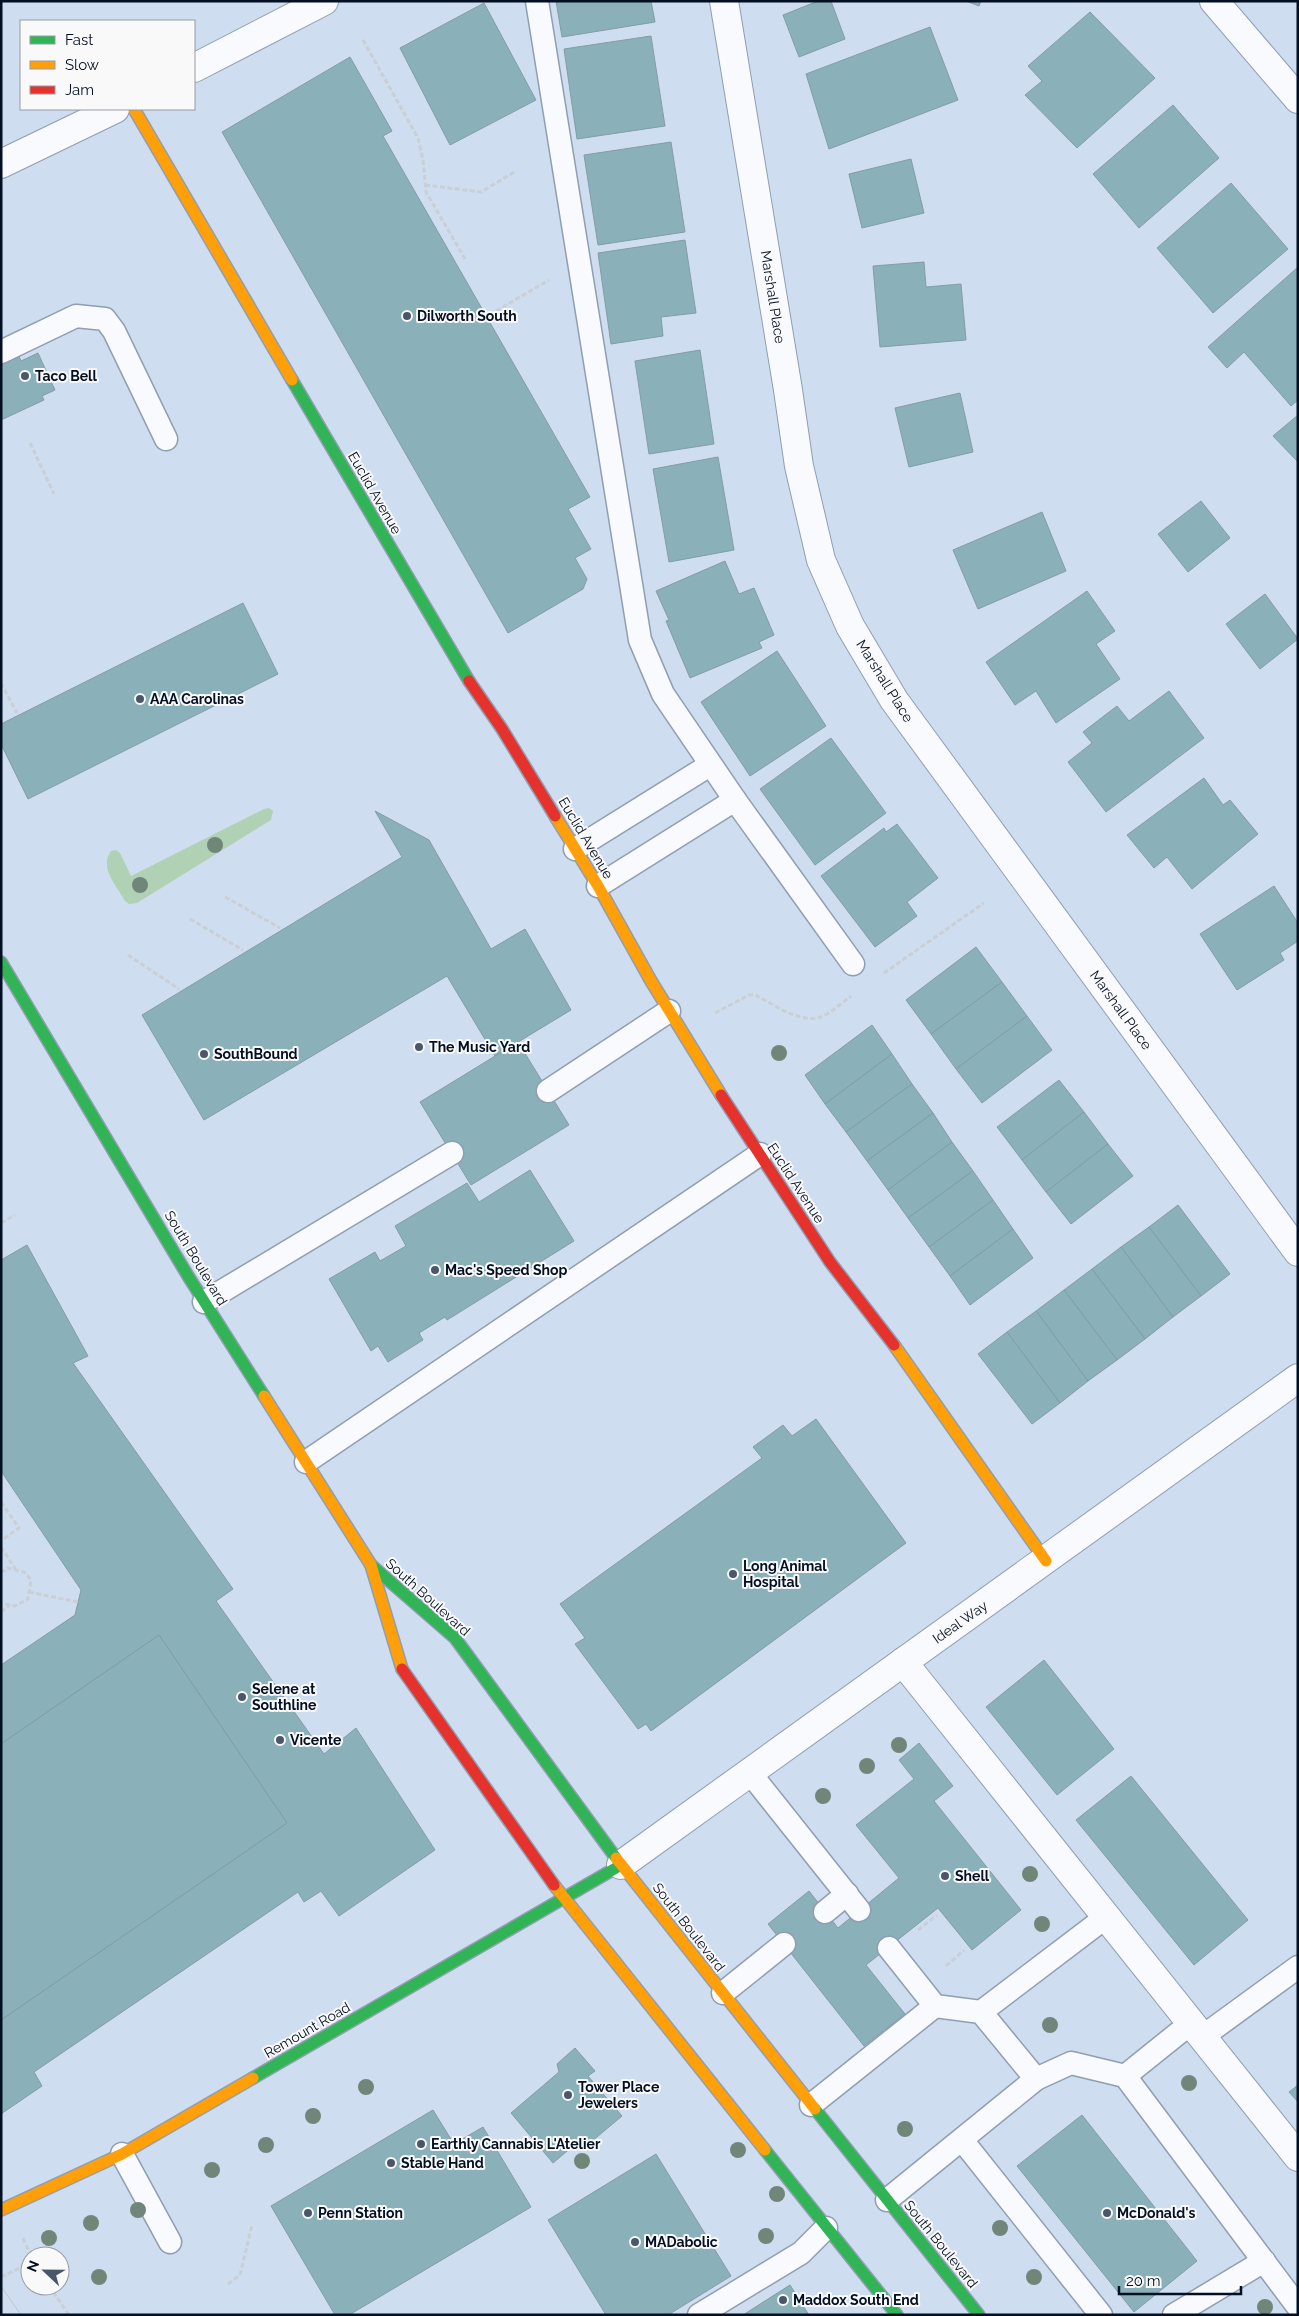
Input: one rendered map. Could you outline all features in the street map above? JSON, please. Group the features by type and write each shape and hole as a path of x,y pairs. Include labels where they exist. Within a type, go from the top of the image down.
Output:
{"main road":[{"name":"Euclid Avenue","path":"135,110 460,669 502,729 598,886 669,1011 830,1262 916,1372 1046,1561"},
{"name":"South Boulevard","path":"4,972 204,1302 371,1565 403,1671 564,1898 897,2315"},
{"name":"South Boulevard","path":"371,1565 455,1638 621,1866 979,2315"},
{"name":"Remount Road","path":"1,2210 122,2154 621,1866"}],"street":[{"path":"195,67 324,1"},
{"name":"Marshall Place","path":"724,1 799,466 821,560 850,626 894,700 1298,1252"},
{"path":"1214,1 1298,99"},
{"path":"1,164 113,110"},
{"name":"Ideal Way","path":"621,1866 1298,1378"},
{"path":"903,1662 1298,2157"}],"lane":[{"path":"537,1 640,640 663,694 710,765 853,964"},
{"path":"1,352 76,316 105,319 114,331 166,439"},
{"path":"575,849 710,765"},
{"path":"598,886 735,800"},
{"path":"548,1091 669,1011"},
{"path":"204,1302 452,1153"},
{"path":"306,1462 760,1154"},
{"path":"750,1773 853,1902 825,1912"},
{"path":"981,2012 1106,1917"},
{"path":"723,1994 784,1944"},
{"path":"889,1948 935,2006 981,2012 1036,2079"},
{"path":"1125,2076 1298,1967"},
{"path":"811,2105 935,2006"},
{"path":"887,2200 1036,2079 1071,2063 1125,2076 1298,2307"},
{"path":"962,2140 1101,2315"},
{"path":"122,2154 170,2242"},
{"path":"699,2315 801,2253 826,2228"},
{"path":"1174,2315 1264,2261"}],"path":[{"path":"363,40 418,138 423,160 426,192 465,259"},
{"path":"424,185 481,192 516,171"},
{"path":"496,311 579,262"},
{"path":"30,443 54,494"},
{"path":"1,683 17,713"},
{"path":"225,897 280,928"},
{"path":"190,919 243,950"},
{"path":"128,955 179,989"},
{"path":"1,1223 15,1215"},
{"path":"1,1502 19,1528 1,1541"},
{"path":"1,1547 16,1570"},
{"path":"1,1573 7,1568 16,1570 24,1572 31,1580 28,1599 15,1606 1,1603"},
{"path":"29,1592 78,1602"},
{"path":"1,1612 10,1605"},
{"path":"228,2284 240,2275 252,2224"},
{"path":"1,2277 20,2268"},
{"path":"56,2296 69,2315"}],"green space":[{"path":"269,808 273,811 271,820 137,903 129,904 125,901 113,883 107,864 111,851 116,850 120,853 131,876"}],"building":[{"path":"556,1 651,1 655,22 562,37"},
{"path":"818,1 831,1 845,39 799,57 783,15"},
{"path":"966,1 981,1 979,6"},
{"path":"484,3 536,100 450,145 400,48"},
{"path":"1090,12 1155,78 1077,148 1025,95 1042,81 1028,66"},
{"path":"930,27 958,100 829,149 806,74"},
{"path":"651,36 665,126 577,139 564,49"},
{"name":"Dilworth South","path":"350,57 392,131 383,136 590,497 568,509 591,549 575,558 587,579 583,589 508,633 222,132"},
{"path":"1173,105 1219,158 1139,228 1093,174"},
{"path":"671,142 685,232 598,245 584,155"},
{"path":"911,159 924,213 862,228 849,174"},
{"path":"1231,183 1288,249 1213,313 1157,248"},
{"path":"685,240 696,313 661,317 663,336 611,344 598,253"},
{"path":"924,262 926,287 961,284 966,340 880,347 873,266"},
{"path":"1298,267 1298,400 1291,406 1244,352 1227,368 1208,347"},
{"path":"700,350 714,444 649,454 635,361"},
{"name":"Taco Bell","path":"38,353 55,390 42,396 44,400 1,420 1,361 18,354 21,361"},
{"path":"960,393 973,452 909,467 895,408"},
{"path":"1298,415 1298,462 1273,436"},
{"path":"718,457 734,550 669,562 653,469"},
{"path":"1201,501 1230,538 1188,572 1158,534"},
{"path":"1042,512 1066,571 978,609 953,550"},
{"path":"725,561 739,594 754,588 774,635 759,642 762,648 690,678 666,621 669,620 656,591"},
{"path":"1087,591 1115,631 1096,644 1120,679 1056,723 1036,691 1015,705 986,662"},
{"path":"1265,594 1298,639 1260,669 1226,624"},
{"name":"AAA Carolinas","path":"243,603 278,674 28,799 1,744 1,724"},
{"path":"777,651 826,726 750,776 701,702"},
{"path":"1169,691 1204,738 1106,812 1068,762 1092,743 1083,732 1117,706 1129,721"},
{"path":"831,738 886,813 815,865 760,789"},
{"path":"1204,778 1223,805 1230,800 1258,834 1192,889 1167,857 1154,868 1127,835"},
{"path":"375,811 429,840 491,949 525,929 571,1010 495,1056 447,976 204,1120 142,1015 402,857"},
{"path":"897,824 938,878 907,902 917,916 875,947 821,876 884,828 886,832"},
{"path":"1274,886 1298,923 1298,941 1280,953 1284,960 1237,990 1200,934"},
{"path":"976,947 1002,982 931,1034 906,1000"},
{"path":"1002,982 1027,1016 956,1069 931,1034"},
{"path":"1027,1016 1052,1050 982,1103 956,1069"},
{"path":"872,1025 892,1054 825,1104 805,1075"},
{"path":"518,1042 569,1125 471,1185 420,1102"},
{"path":"892,1054 912,1084 846,1132 825,1104"},
{"path":"1059,1080 1084,1112 1022,1160 997,1127"},
{"path":"912,1084 933,1113 867,1161 846,1132"},
{"path":"1084,1112 1108,1144 1046,1192 1022,1160"},
{"path":"933,1113 952,1142 888,1190 867,1161"},
{"path":"952,1142 973,1171 908,1218 888,1190"},
{"path":"1108,1144 1133,1176 1071,1224 1046,1192"},
{"name":"Mac's Speed Shop","path":"530,1170 574,1241 447,1320 445,1317 419,1333 423,1340 388,1362 378,1346 371,1351 329,1279 375,1252 380,1261 406,1246 395,1226 467,1183 479,1202"},
{"path":"973,1171 993,1200 929,1247 908,1218"},
{"path":"993,1200 1013,1229 950,1276 929,1247"},
{"path":"1178,1205 1230,1274 1201,1296 1149,1227"},
{"path":"1149,1227 1201,1296 1173,1317 1121,1247"},
{"path":"1013,1229 1033,1258 970,1305 950,1276"},
{"name":"Selene at Southline","path":"27,1245 88,1356 73,1363 233,1589 216,1601 324,1754 356,1728 435,1850 339,1916 321,1891 304,1902 298,1892 34,2072 42,2086 1,2114 1,2020 287,1823 159,1635 1,1744 1,1665 75,1615 81,1590 1,1471 1,1260"},
{"path":"1121,1247 1173,1317 1145,1339 1092,1269"},
{"path":"1092,1269 1145,1339 1117,1360 1064,1290"},
{"path":"1064,1290 1117,1360 1088,1381 1036,1311"},
{"path":"1036,1311 1088,1381 1060,1403 1007,1332"},
{"path":"1007,1332 1060,1403 1032,1424 978,1354"},
{"name":"Long Animal Hospital","path":"816,1419 906,1543 651,1731 646,1724 638,1729 575,1644 585,1638 560,1604 762,1458 753,1447 783,1425 792,1436"},
{"path":"159,1635 287,1823 1,2020 1,1744"},
{"path":"1044,1660 1114,1749 1057,1795 986,1707"},
{"path":"919,1743 953,1786 934,1801 1021,1910 972,1950 938,1908 866,1965 905,2014 864,2046 768,1924 809,1891 838,1928 899,1878 856,1825 914,1779 899,1760"},
{"path":"1131,1776 1248,1920 1194,1965 1076,1820"},
{"name":"Tower Place Jewelers","path":"575,2048 595,2071 588,2076 622,2116 585,2147 579,2141 553,2163 511,2113 559,2072 557,2064"},
{"path":"1298,2085 1298,2102 1289,2092"},
{"path":"433,2110 454,2144 483,2127 531,2207 349,2315 335,2315 271,2206"},
{"name":"McDonald's","path":"1082,2115 1197,2261 1134,2312 1017,2166"},
{"name":"MADabolic","path":"656,2154 731,2276 668,2315 606,2315 548,2220"},
{"name":"Maddox South End","path":"790,2285 809,2315 743,2315"}],"tram line":[{"path":"1,2286 21,2315"}],"traffic: fast":[{"path":"292,380 469,681"},
{"path":"1,962 188,1276 264,1396"},
{"path":"371,1565 455,1638 616,1858"},
{"path":"253,2078 621,1865"},
{"path":"815,2109 979,2315"},
{"path":"765,2150 897,2315"}],"traffic: slow":[{"path":"135,110 292,380"},
{"path":"555,816 598,886 651,981 721,1095"},
{"path":"894,1345 1046,1561"},
{"path":"264,1396 371,1565 402,1669"},
{"path":"616,1858 815,2109"},
{"path":"554,1885 765,2150"},
{"path":"1,2210 122,2154 253,2078"}],"traffic: jam":[{"path":"469,681 502,729 555,816"},
{"path":"721,1095 830,1262 894,1345"},
{"path":"402,1669 554,1885"}],"place":[{"name":"Dilworth South","path":"407,316"},
{"name":"Taco Bell","path":"25,376"},
{"name":"AAA Carolinas","path":"140,699"},
{"name":"The Music Yard","path":"419,1047"},
{"name":"SouthBound","path":"204,1054"},
{"name":"Mac's Speed Shop","path":"435,1270"},
{"name":"Long Animal Hospital","path":"733,1574"},
{"name":"Selene at Southline","path":"242,1697"},
{"name":"Vicente","path":"280,1740"},
{"name":"Shell","path":"945,1876"},
{"name":"Tower Place Jewelers","path":"568,2095"},
{"name":"Earthly Cannabis L'Atelier","path":"421,2144"},
{"name":"Stable Hand","path":"391,2163"},
{"name":"Penn Station","path":"308,2213"},
{"name":"McDonald's","path":"1107,2213"},
{"name":"MADabolic","path":"635,2242"},
{"name":"Maddox South End","path":"783,2300"}]}
